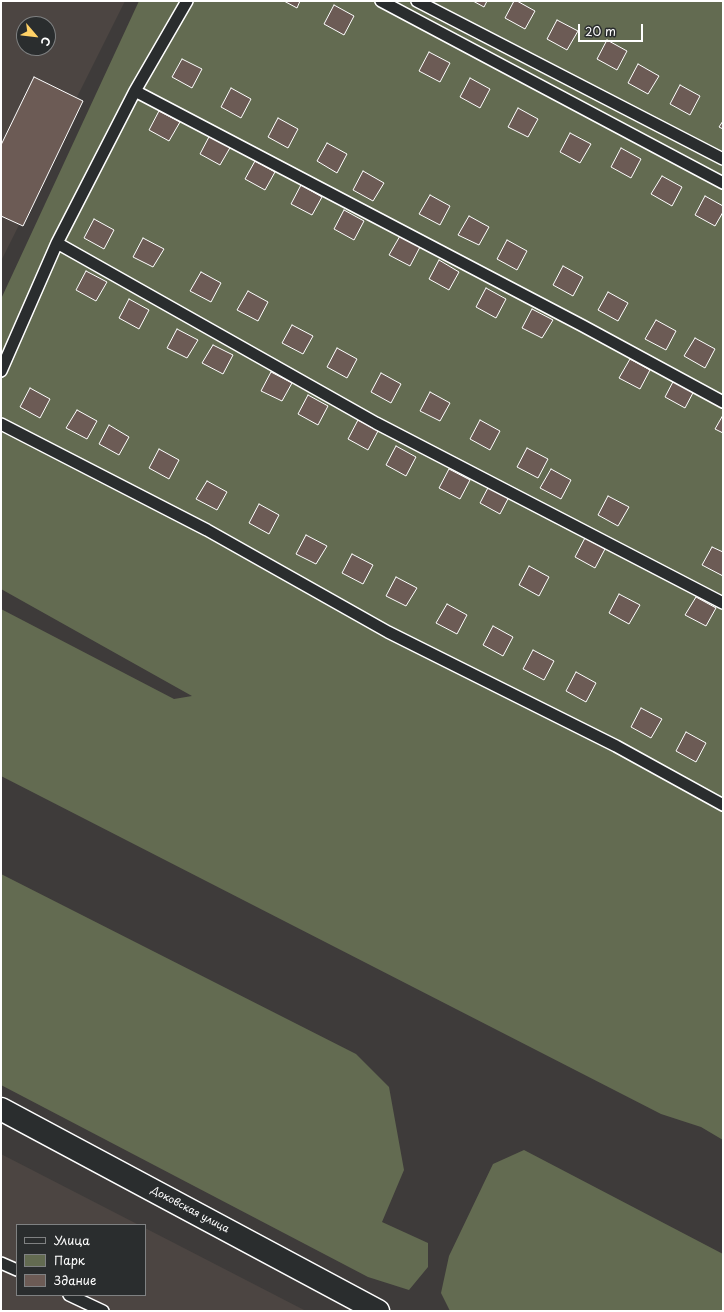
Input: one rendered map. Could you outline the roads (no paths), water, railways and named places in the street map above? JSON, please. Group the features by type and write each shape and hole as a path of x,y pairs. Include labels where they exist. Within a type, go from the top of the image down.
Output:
{"main road":[{"name":"Доковская улица","path":"1,1109 378,1311"}],"lane":[{"path":"1,372 56,243 135,91 187,1"},
{"path":"381,1 723,183"},
{"path":"417,1 723,159"},
{"path":"135,91 590,330 723,402"},
{"path":"56,243 376,423 723,603"},
{"path":"1,424 207,530 388,632 616,746 723,805"},
{"path":"1,1263 16,1270"},
{"path":"71,1296 103,1311"}]}
